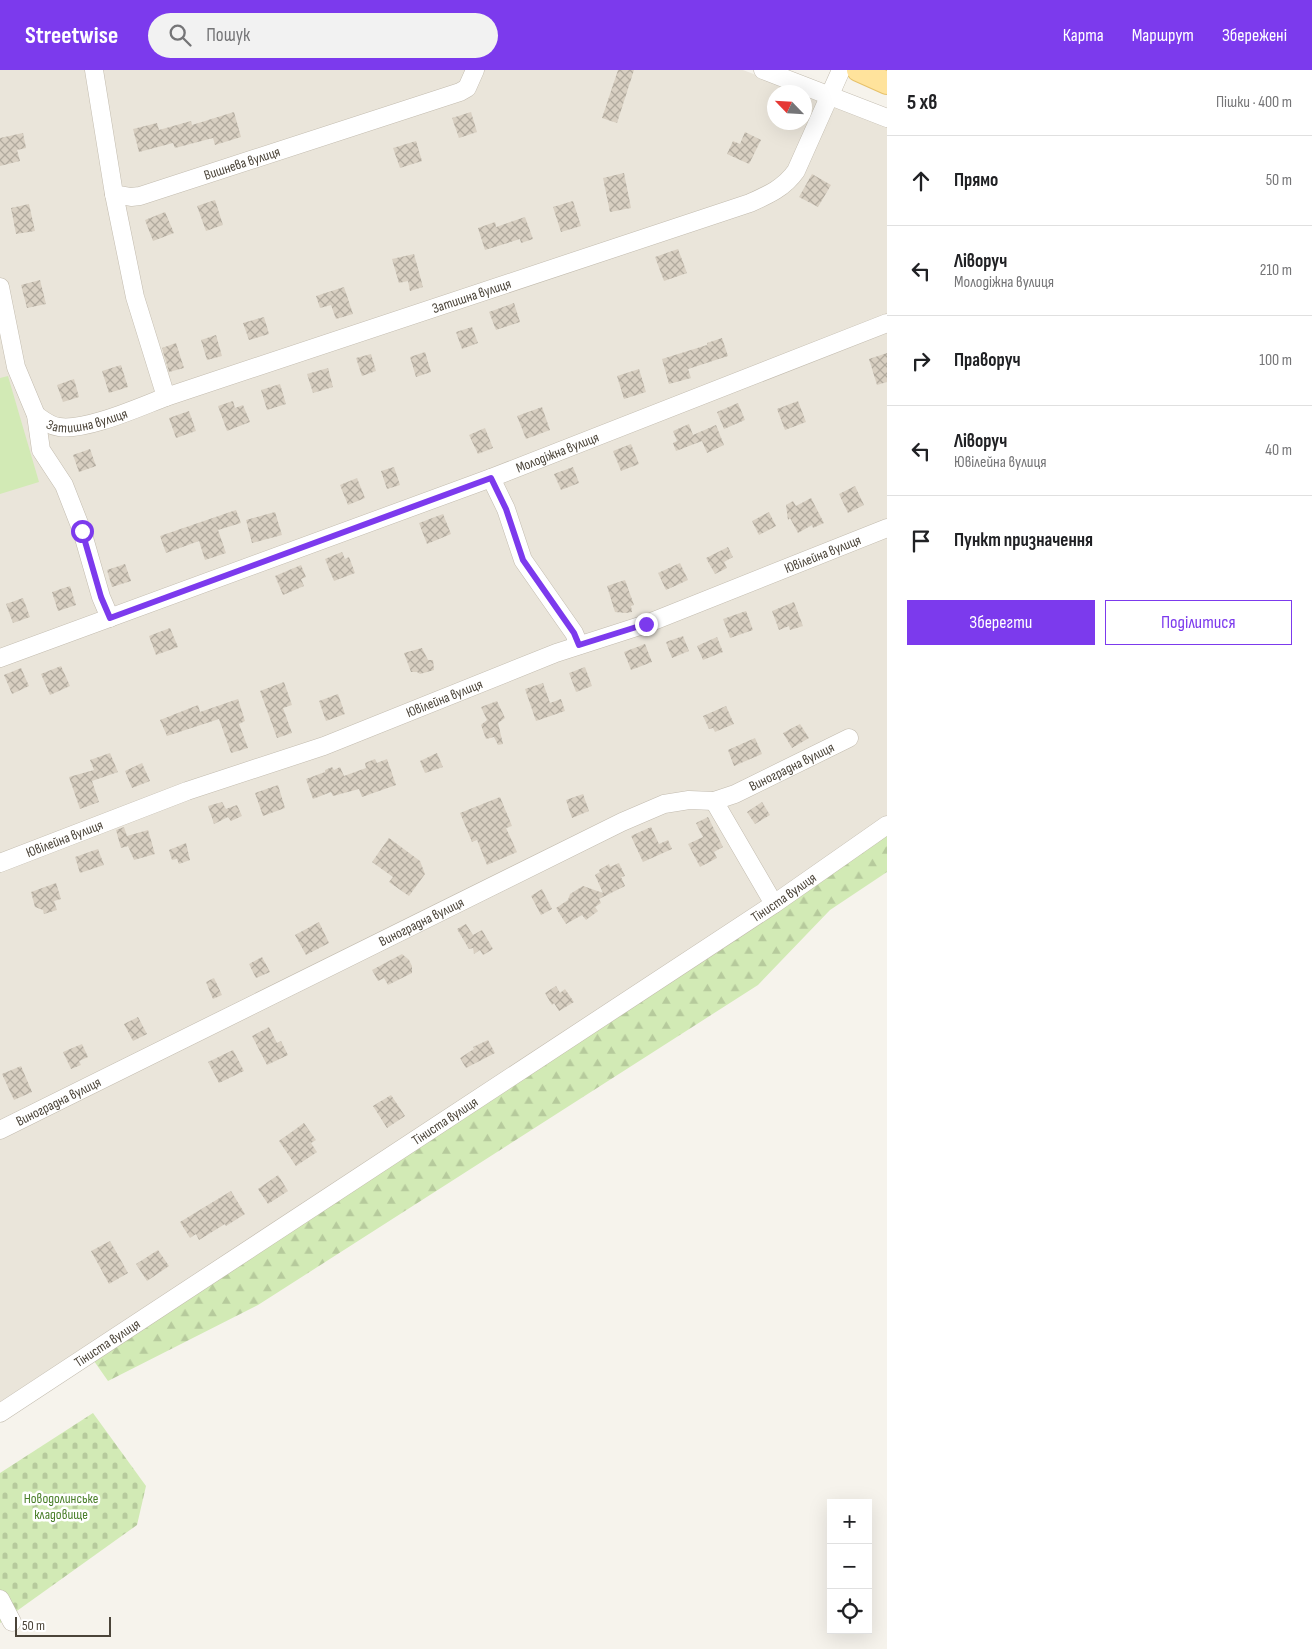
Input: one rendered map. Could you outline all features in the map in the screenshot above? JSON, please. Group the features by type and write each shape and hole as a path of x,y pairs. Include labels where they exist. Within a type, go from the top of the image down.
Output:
{"main road":[{"path":"858,70 887,83"}],"street":[{"path":"94,70 114,194 135,297 166,397"},
{"name":"Вишнева вулиця","path":"114,194 131,197 140,196 460,92 467,88 475,70"},
{"path":"763,70 887,118"},
{"name":"Затишна вулиця","path":"36,415 58,428 73,427 109,419 166,397 750,203 779,189 789,181 796,171 841,70"},
{"path":"0,287 16,367 36,415 41,450 64,485 82,531 101,597 110,618"},
{"name":"Молодіжна вулиця","path":"0,658 491,478 887,323"},
{"path":"40,444 58,428"},
{"path":"491,478 506,509 523,560 574,633 579,645"},
{"name":"Ювілейна вулиця","path":"0,863 187,791 324,746 556,653 646,624 887,528"},
{"name":"Виноградна вулиця","path":"0,1130 622,822 664,804 689,800 714,801 735,794 849,738"},
{"path":"714,801 774,904"},
{"name":"Тіниста вулиця","path":"0,1413 774,904 887,825"},
{"path":"0,1599 12,1622"}],"shaded area":[{"path":"0,70 743,70 782,85 767,85 767,130 812,130 812,97 887,127 887,818 765,901 0,1402"}],"green space":[{"path":"8,376 39,482 0,494 0,378"},
{"path":"887,834 887,872 830,910 758,985 258,1305 108,1381 94,1361"},
{"name":"Новодолинське кладовище","path":"93,1413 146,1486 137,1525 0,1623 0,1473"}],"building":[{"path":"618,70 634,70 617,123 602,118"},
{"path":"234,112 241,137 215,145 213,138 175,148 173,143 139,152 133,129 157,123 159,130 191,121 192,125"},
{"path":"471,112 477,132 459,138 452,118"},
{"path":"745,132 761,140 749,164 727,154 733,141 740,144"},
{"path":"23,133 26,148 17,150 20,161 0,166 0,138"},
{"path":"416,141 422,161 400,168 393,148"},
{"path":"624,173 631,208 610,212 603,178"},
{"path":"812,174 831,185 818,207 799,197"},
{"path":"215,200 223,225 206,231 197,206"},
{"path":"573,201 581,226 561,232 553,207"},
{"path":"29,204 35,231 16,234 11,208"},
{"path":"165,212 174,233 153,241 145,220"},
{"path":"525,217 533,239 521,243 520,239 485,250 478,228 495,222 496,227"},
{"path":"678,249 687,273 664,281 655,257"},
{"path":"414,254 423,287 410,291 408,281 399,283 392,259"},
{"path":"40,280 46,304 27,308 21,285"},
{"path":"344,287 353,314 336,319 331,305 320,308 316,296"},
{"path":"514,303 520,322 496,330 489,312"},
{"path":"264,317 269,334 249,340 243,323"},
{"path":"472,327 478,343 462,349 456,332"},
{"path":"216,335 222,356 207,360 201,340"},
{"path":"722,338 728,356 688,369 691,378 669,384 662,359 707,345 707,343"},
{"path":"176,343 184,368 169,372 162,348"},
{"path":"425,352 431,372 416,377 410,357"},
{"path":"887,353 887,382 877,385 869,359"},
{"path":"371,354 376,371 362,376 356,358"},
{"path":"121,365 128,387 109,393 102,371"},
{"path":"328,368 333,387 313,393 307,374"},
{"path":"639,369 646,392 624,399 617,376"},
{"path":"74,379 79,397 63,402 57,385"},
{"path":"280,384 286,404 267,410 261,390"},
{"path":"233,401 235,408 243,405 250,422 227,431 218,406"},
{"path":"798,401 806,422 785,430 777,409"},
{"path":"738,403 745,420 724,429 717,412"},
{"path":"542,407 550,430 526,439 517,416"},
{"path":"189,411 196,431 176,438 169,418"},
{"path":"689,424 693,435 716,425 724,445 707,453 702,441 676,451 673,443 677,441 673,431"},
{"path":"485,428 493,448 478,454 469,435"},
{"path":"631,444 639,464 621,471 613,451"},
{"path":"90,449 96,466 79,472 73,455"},
{"path":"394,467 400,485 387,489 381,471"},
{"path":"573,467 579,483 561,490 554,474"},
{"path":"357,478 365,498 348,505 340,485"},
{"path":"855,486 864,505 848,513 839,494"},
{"path":"811,498 824,523 813,528 812,525 798,533 790,518 788,520 786,505 793,501 796,506"},
{"path":"236,510 241,523 218,530 226,553 205,560 199,541 166,553 160,536"},
{"path":"275,512 282,535 252,543 246,520"},
{"path":"769,512 776,526 759,535 752,521"},
{"path":"443,514 451,534 427,544 419,523"},
{"path":"728,547 733,557 724,562 727,568 715,574 706,558"},
{"path":"342,552 345,559 349,557 355,573 334,581 325,559"},
{"path":"680,563 688,580 666,590 658,573"},
{"path":"125,564 131,581 112,587 107,570"},
{"path":"301,565 306,577 301,579 304,586 283,595 275,576"},
{"path":"625,580 634,605 631,606 632,612 615,612 607,586"},
{"path":"70,586 76,605 58,611 52,592"},
{"path":"23,598 30,617 13,623 6,604"},
{"path":"794,602 803,626 790,630 789,626 779,630 772,611"},
{"path":"746,611 753,630 730,638 723,619"},
{"path":"170,628 178,647 156,655 149,636"},
{"path":"683,636 689,651 672,658 666,642"},
{"path":"717,637 723,652 703,660 697,646"},
{"path":"645,644 652,662 631,670 624,652"},
{"path":"422,648 428,660 433,660 434,670 420,674 411,672 404,653"},
{"path":"61,666 70,686 50,695 41,674"},
{"path":"585,667 592,686 576,692 569,673"},
{"path":"21,668 29,686 12,694 4,675"},
{"path":"284,682 292,705 283,708 292,733 277,738 260,691"},
{"path":"543,683 550,703 561,699 565,711 536,721 525,689"},
{"path":"338,694 345,714 326,721 319,701"},
{"path":"238,699 245,721 239,724 248,748 231,753 219,719 167,736 160,720 198,705 200,712"},
{"path":"497,701 505,718 498,723 503,744 498,745 494,737 486,739 481,725 487,720 481,707"},
{"path":"726,706 734,724 715,732 713,728 709,729 703,716"},
{"path":"800,724 809,738 792,748 783,733"},
{"path":"755,738 762,754 734,766 728,750"},
{"path":"110,753 118,772 92,781 99,802 80,809 69,777 94,770 90,760"},
{"path":"437,753 443,767 425,773 420,761"},
{"path":"375,759 377,763 387,759 396,785 362,797 359,789 333,796 331,792 313,799 306,779 325,772 325,770 332,767 334,770 340,767 344,776 366,768 365,763"},
{"path":"142,763 150,781 132,788 125,771"},
{"path":"278,785 285,808 263,816 255,793"},
{"path":"583,794 589,811 572,818 566,800"},
{"path":"500,797 512,826 506,828 517,852 487,865 477,840 472,842 460,813"},
{"path":"222,802 226,809 237,805 242,816 231,821 228,817 214,824 208,806"},
{"path":"762,802 770,815 755,824 747,812"},
{"path":"708,817 723,847 714,852 717,858 700,867 688,844 703,837 696,823"},
{"path":"124,827 127,836 148,830 155,854 134,860 128,846 121,848 116,830"},
{"path":"651,827 659,844 668,840 672,849 643,862 631,836"},
{"path":"389,838 420,861 425,874 409,896 389,882 393,877 372,862"},
{"path":"186,843 190,860 179,864 177,859 172,860 169,850"},
{"path":"98,849 104,865 80,873 75,857"},
{"path":"619,863 625,876 621,877 625,886 599,899 601,903 595,907 598,911 586,920 582,915 566,924 556,908 568,900 570,894 583,886 603,893 595,875 609,864 610,867"},
{"path":"56,883 61,899 54,901 57,910 44,914 43,910 35,907 31,892"},
{"path":"542,889 552,909 541,915 531,896"},
{"path":"319,922 329,943 306,955 295,935"},
{"path":"466,924 473,935 482,930 493,949 483,955 480,950 474,954 473,948 469,949 457,929"},
{"path":"402,954 409,960 412,966 412,973 388,985 384,978 378,981 372,970"},
{"path":"262,957 270,972 256,978 249,964"},
{"path":"214,978 222,995 213,999 206,982"},
{"path":"556,986 560,993 565,989 574,1002 559,1011 554,1003 552,1005 545,993"},
{"path":"138,1017 147,1034 133,1041 124,1024"},
{"path":"269,1027 277,1043 281,1041 288,1055 267,1065 252,1036"},
{"path":"488,1040 495,1053 466,1068 460,1058 474,1049 473,1047"},
{"path":"82,1044 88,1057 79,1061 81,1065 71,1069 63,1052"},
{"path":"233,1050 244,1071 219,1083 208,1062"},
{"path":"21,1066 32,1092 14,1100 2,1074"},
{"path":"391,1095 405,1116 387,1128 373,1106"},
{"path":"304,1123 316,1140 311,1143 317,1152 296,1166 279,1141"},
{"path":"278,1175 288,1191 268,1204 258,1189"},
{"path":"231,1191 245,1214 199,1240 196,1234 190,1238 180,1222"},
{"path":"110,1241 128,1273 109,1284 91,1251"},
{"path":"158,1250 169,1266 147,1281 136,1264"}],"route":[{"path":"82,531 101,597 110,618 491,478 506,509 523,560 554,602 574,633 579,645 646,624"}]}
